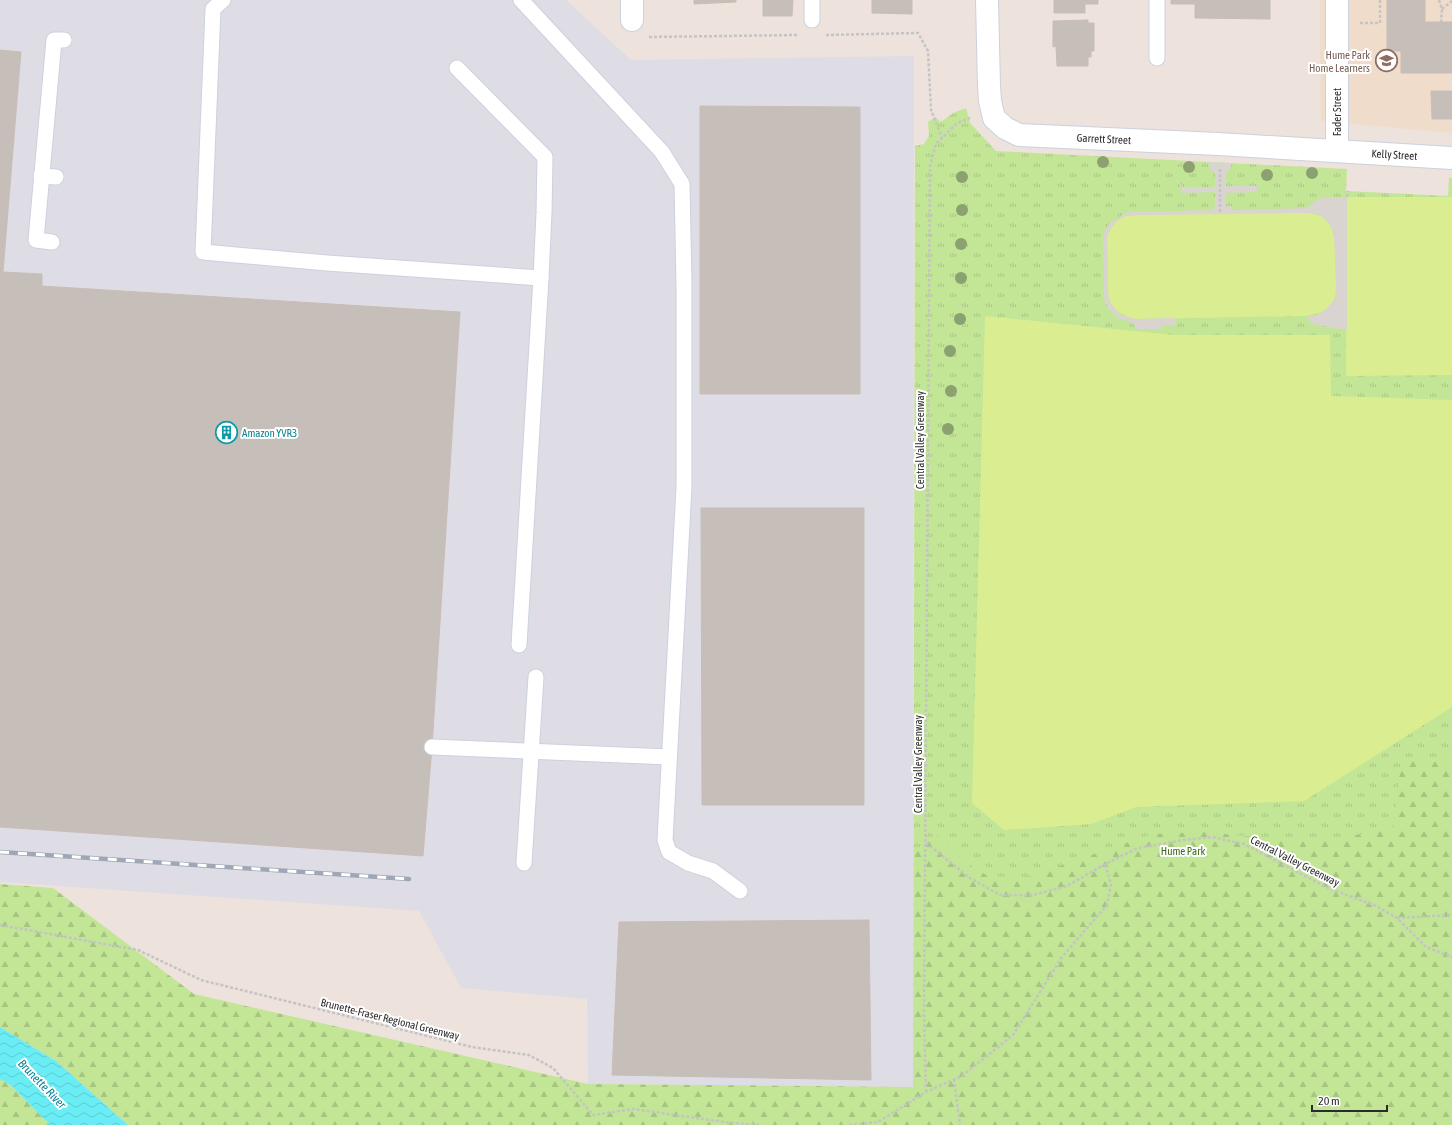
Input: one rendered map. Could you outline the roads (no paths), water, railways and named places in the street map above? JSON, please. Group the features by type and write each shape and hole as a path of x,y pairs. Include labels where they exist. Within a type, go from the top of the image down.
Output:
{"street":[{"name":"Garrett Street","path":"987,0 989,86 994,118 1005,128 1019,135 1337,151"},
{"name":"Fader Street","path":"1337,0 1337,151"},
{"name":"Kelly Street","path":"1337,151 1452,158"}],"lane":[{"path":"223,0 213,10 203,252 327,263 541,278"},
{"path":"521,0 662,152 682,184 684,285 684,488 665,840 669,852 688,863 713,871 740,891"},
{"path":"812,0 812,20"},
{"path":"1157,0 1157,58"},
{"path":"52,242 36,240 49,176 53,112 54,40 64,40"},
{"path":"457,68 545,157 541,278 519,646"},
{"path":"524,863 536,677"},
{"path":"432,748 669,757"}],"water":[{"name":"Brunette River","path":"0,1027 56,1061 128,1125 50,1125 12,1086 0,1079"}],"railway":[{"path":"0,852 409,879"}],"place":[{"name":"Hume Park Home Learners","path":"1386,61"},
{"name":"Amazon YVR3","path":"226,433"}],"park label":[{"name":"Hume Park","path":"1183,851"}]}
